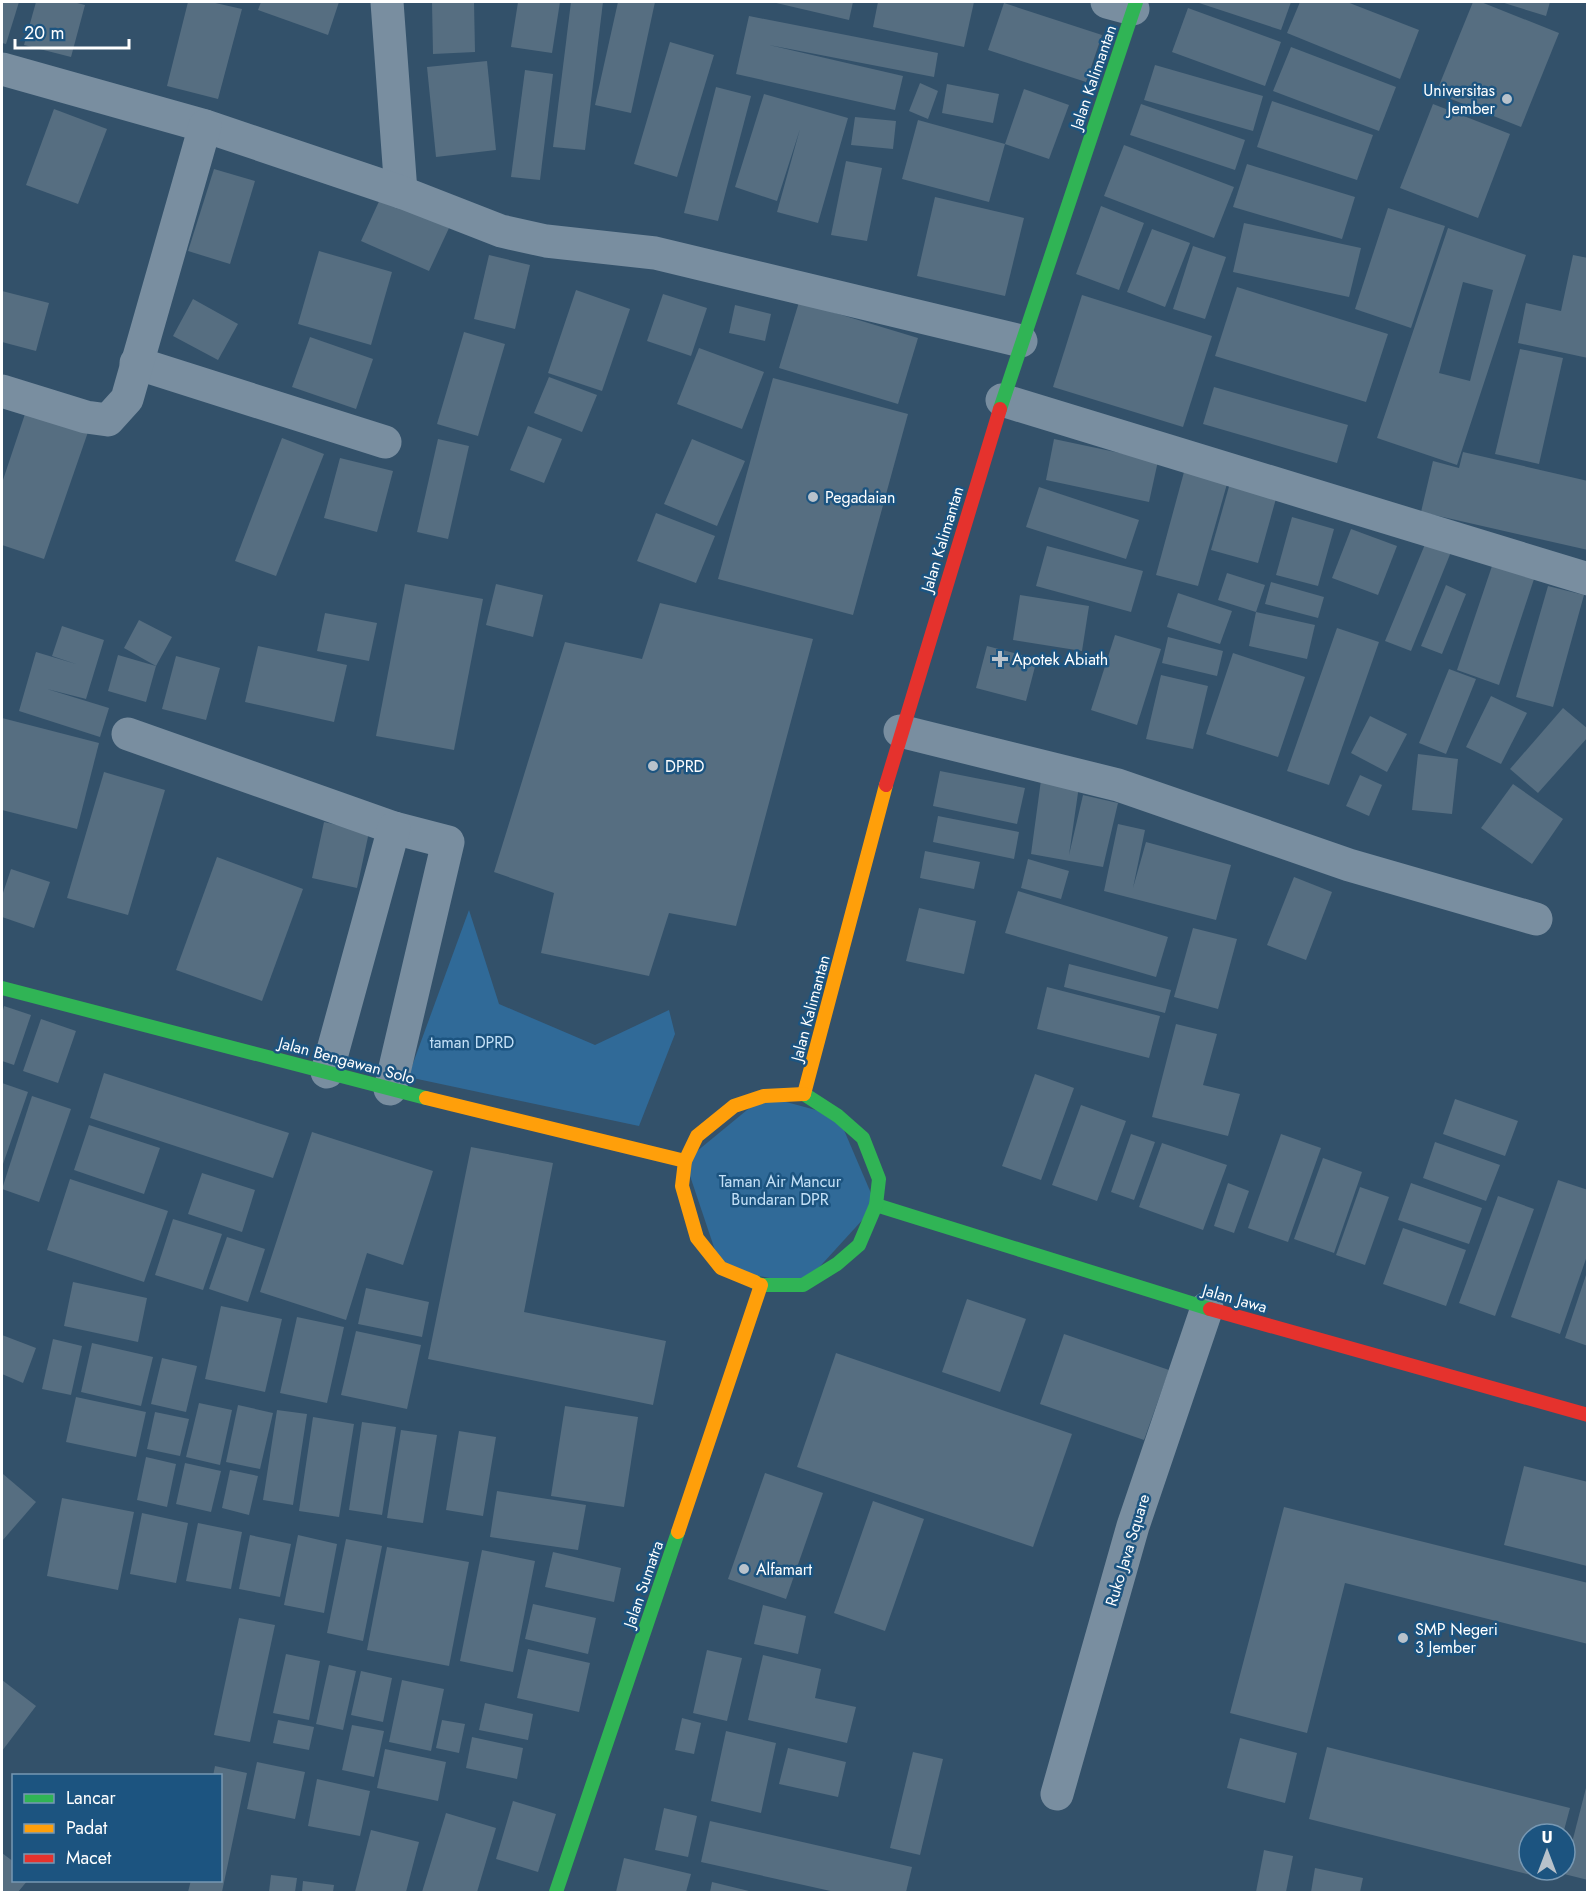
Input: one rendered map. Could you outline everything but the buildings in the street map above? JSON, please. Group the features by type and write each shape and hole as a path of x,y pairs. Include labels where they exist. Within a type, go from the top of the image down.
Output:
{"main road":[{"name":"Jalan Kalimantan","path":"804,1094 900,731 1125,4"},
{"name":"Jalan Bengawan Solo","path":"2,988 390,1089 685,1161"},
{"path":"804,1094 838,1116 863,1138 879,1179 876,1205 859,1245 837,1264 803,1285 761,1285 721,1268 697,1238 682,1186 685,1161 697,1136 734,1106 764,1096 804,1094"},
{"name":"Jalan Jawa","path":"876,1205 1207,1308 1587,1414"},
{"name":"Jalan Sumatra","path":"556,1893 761,1285"}],"street":[{"path":"387,2 401,192"},
{"path":"2,69 205,126 401,192 501,231 546,241 656,253 1020,341"},
{"path":"2,391 86,417 108,420 127,399 205,126"},
{"path":"136,363 385,442"},
{"path":"1002,400 1587,579"},
{"path":"900,731 1118,785 1349,866 1536,919"},
{"path":"128,734 394,828 448,842 390,1089"},
{"path":"327,1072 394,828"},
{"name":"Ruko Java Square","path":"1057,1794 1133,1526 1207,1308"}],"green space":[{"name":"taman DPRD","path":"469,910 499,1004 595,1045 669,1010 675,1034 639,1126 408,1077"},
{"name":"Taman Air Mancur Bundaran DPR","path":"764,1096 838,1116 876,1205 803,1285 721,1268 685,1161"}],"traffic: fast":[{"path":"1000,409 1136,2"},
{"path":"2,988 426,1098"},
{"path":"755,1282 761,1285 803,1285 837,1264 859,1245 876,1205 879,1179 863,1138 838,1116 804,1094"},
{"path":"876,1205 1210,1309"},
{"path":"556,1892 678,1532"}],"traffic: slow":[{"path":"804,1094 886,785"},
{"path":"755,1282 721,1268 697,1238 682,1186 685,1161 697,1136 734,1106 764,1096 804,1094"},
{"path":"426,1098 685,1161"},
{"path":"678,1532 761,1285"}],"traffic: jam":[{"path":"886,785 1000,409"},
{"path":"1210,1309 1588,1415"}],"place":[{"name":"Universitas Jember","path":"1507,99"},
{"name":"Pegadaian","path":"813,497"},
{"name":"Apotek Abiath","path":"1000,659"},
{"name":"DPRD","path":"653,766"},
{"name":"Alfamart","path":"744,1569"},
{"name":"SMP Negeri 3 Jember","path":"1403,1638"}]}
